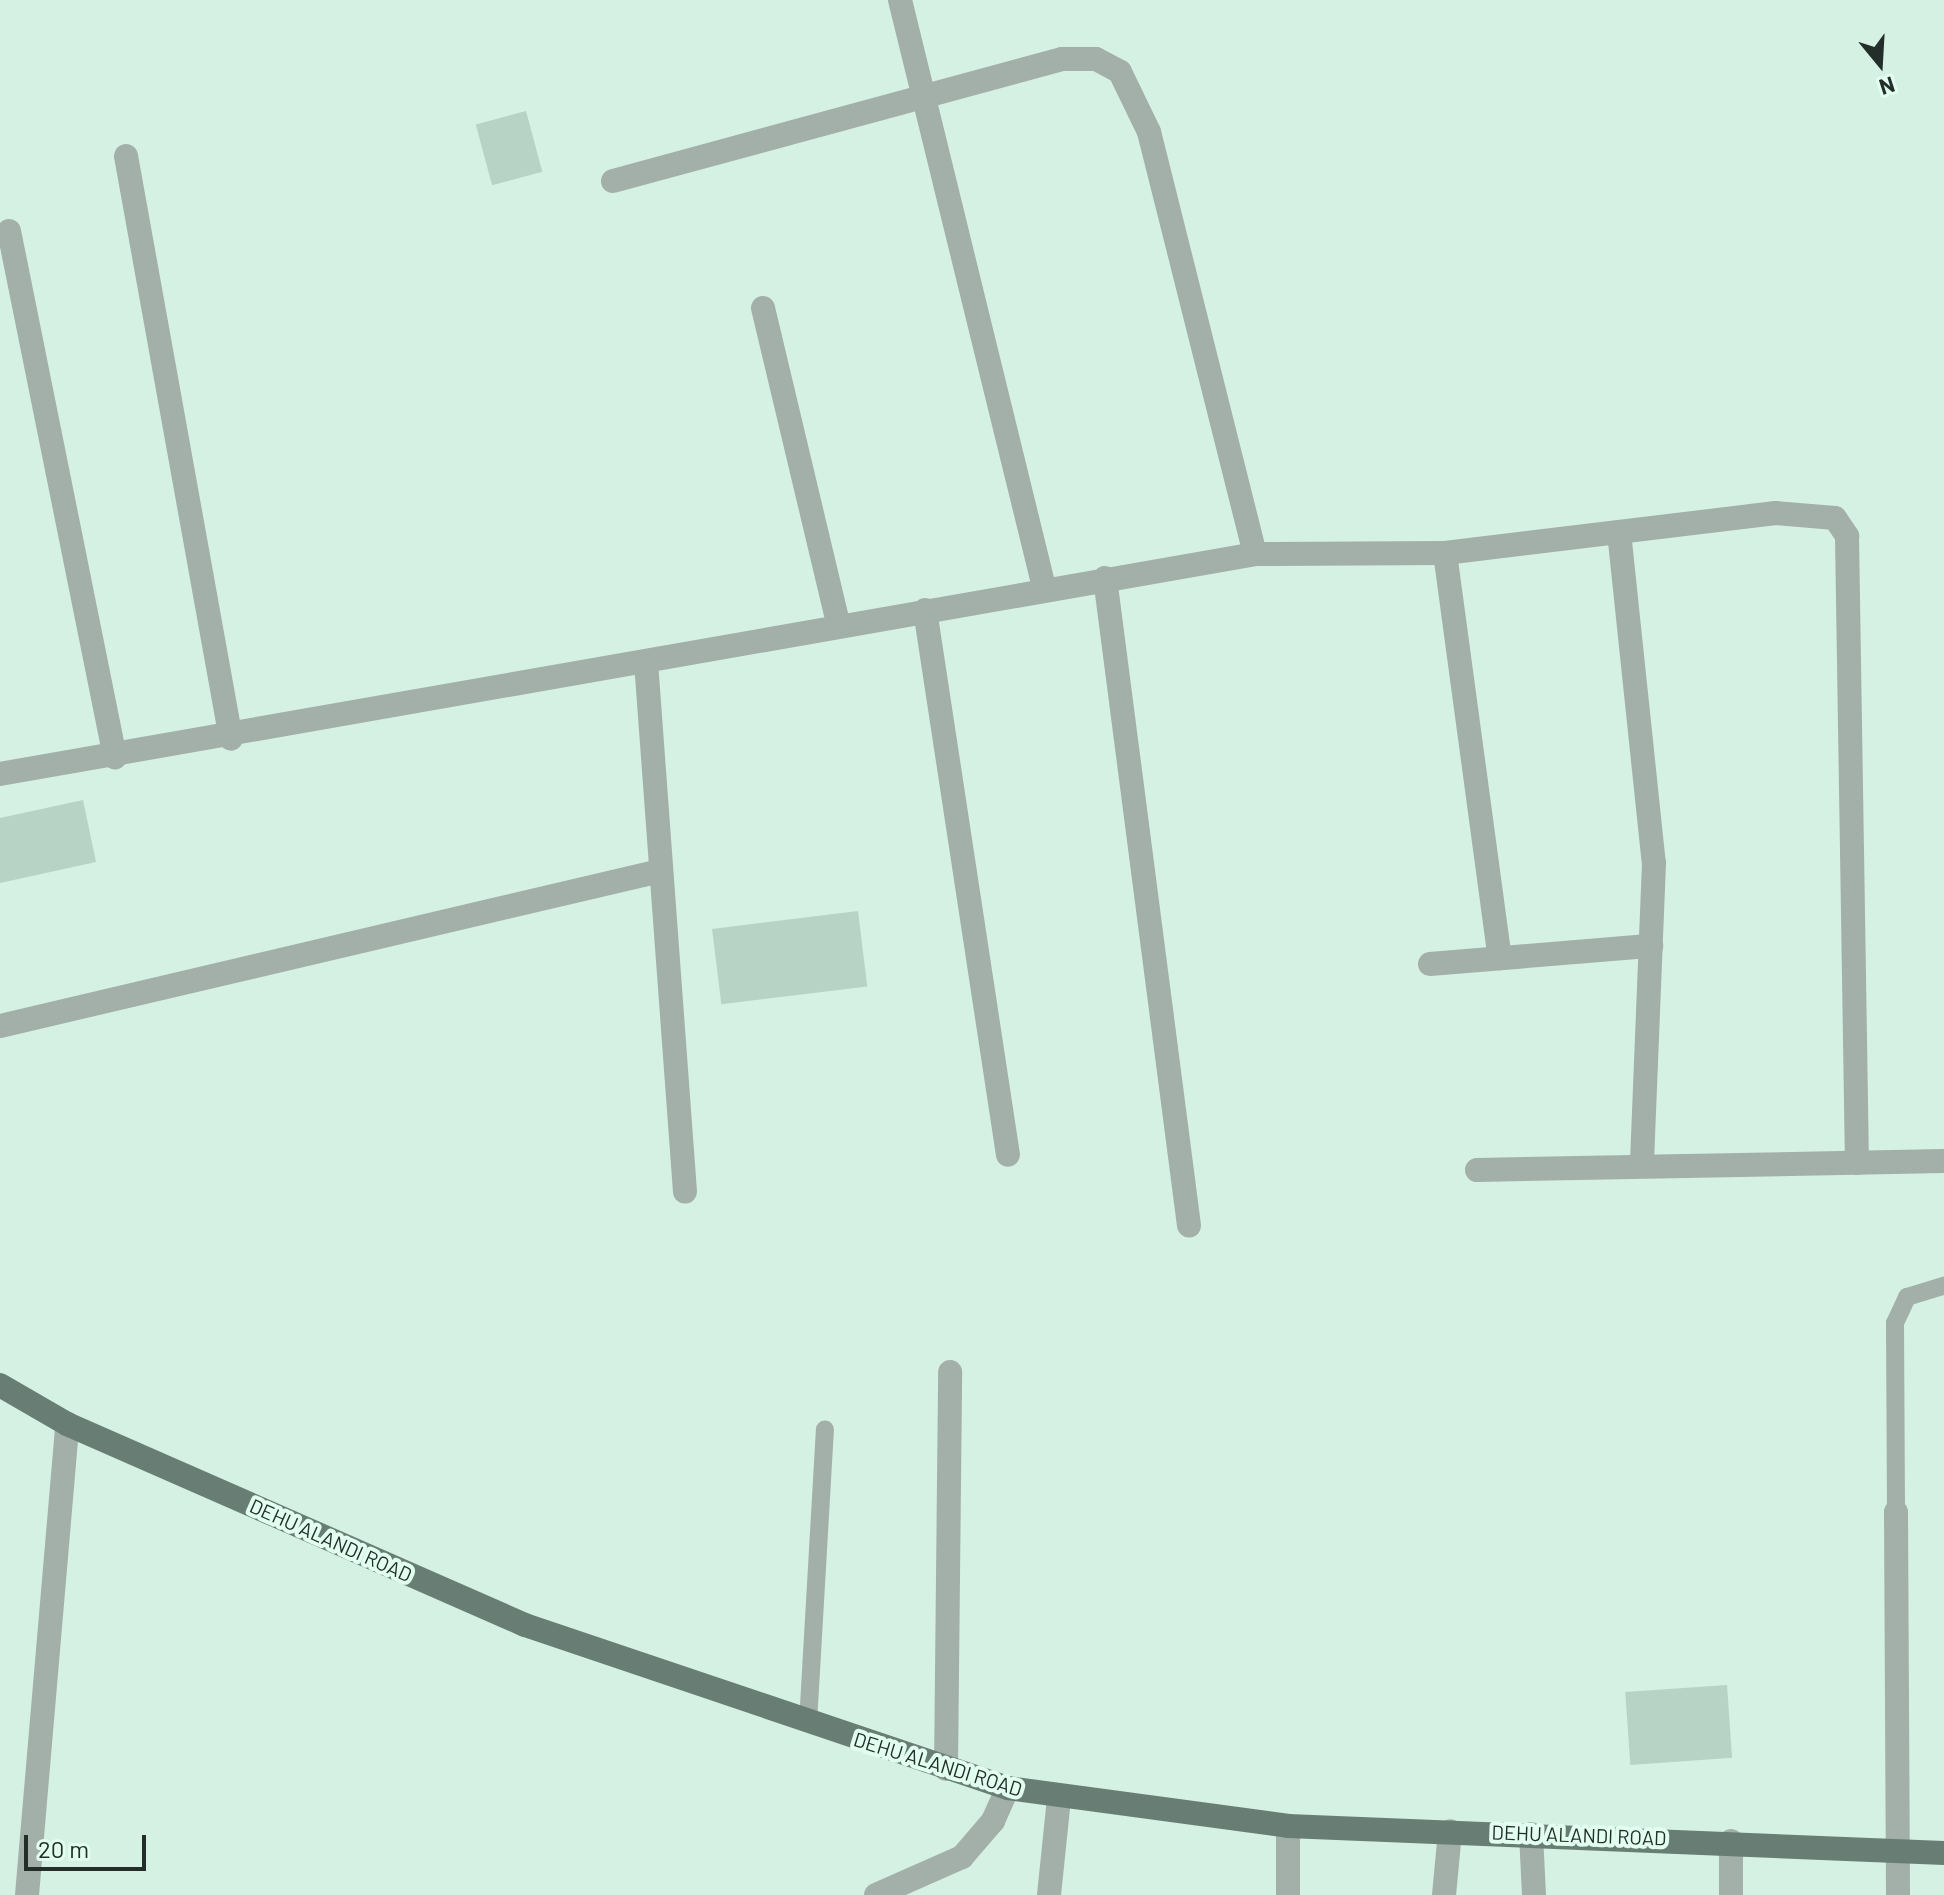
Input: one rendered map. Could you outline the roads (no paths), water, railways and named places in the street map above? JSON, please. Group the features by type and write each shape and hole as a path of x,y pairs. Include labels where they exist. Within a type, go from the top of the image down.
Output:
{"main road":[{"name":"DEHU ALANDI ROAD","path":"0,1385 67,1424 525,1625 1008,1788 1059,1798 1288,1826 1902,1848 1944,1853"}],"street":[{"path":"900,0 1044,587"},
{"path":"613,181 923,94 1062,59 1096,59 1120,72 1149,132 1255,554"},
{"path":"126,156 231,739"},
{"path":"9,231 115,757"},
{"path":"763,308 839,626"},
{"path":"0,774 231,739 1044,587 1255,554 1445,553 1808,513 1835,518 1847,536 1857,1163"},
{"path":"1619,532 1650,793 1651,946 1642,1166"},
{"path":"1445,553 1500,958"},
{"path":"1105,578 1189,1226"},
{"path":"925,610 1008,1155"},
{"path":"646,662 685,1192"},
{"path":"0,1026 660,871"},
{"path":"1430,964 1651,946"},
{"path":"1477,1170 1944,1161"},
{"path":"946,1769 950,1372"},
{"path":"27,1895 67,1424"},
{"path":"1896,1512 1902,1848 1898,1895"},
{"path":"876,1895 962,1857 993,1821 1008,1788"},
{"path":"1049,1895 1059,1798"},
{"path":"1288,1826 1288,1895"},
{"path":"1444,1895 1450,1831"},
{"path":"1531,1834 1534,1895"},
{"path":"1731,1841 1731,1895"}],"lane":[{"path":"1896,1512 1895,1323 1907,1297 1944,1286"},
{"path":"808,1723 825,1429"}]}
